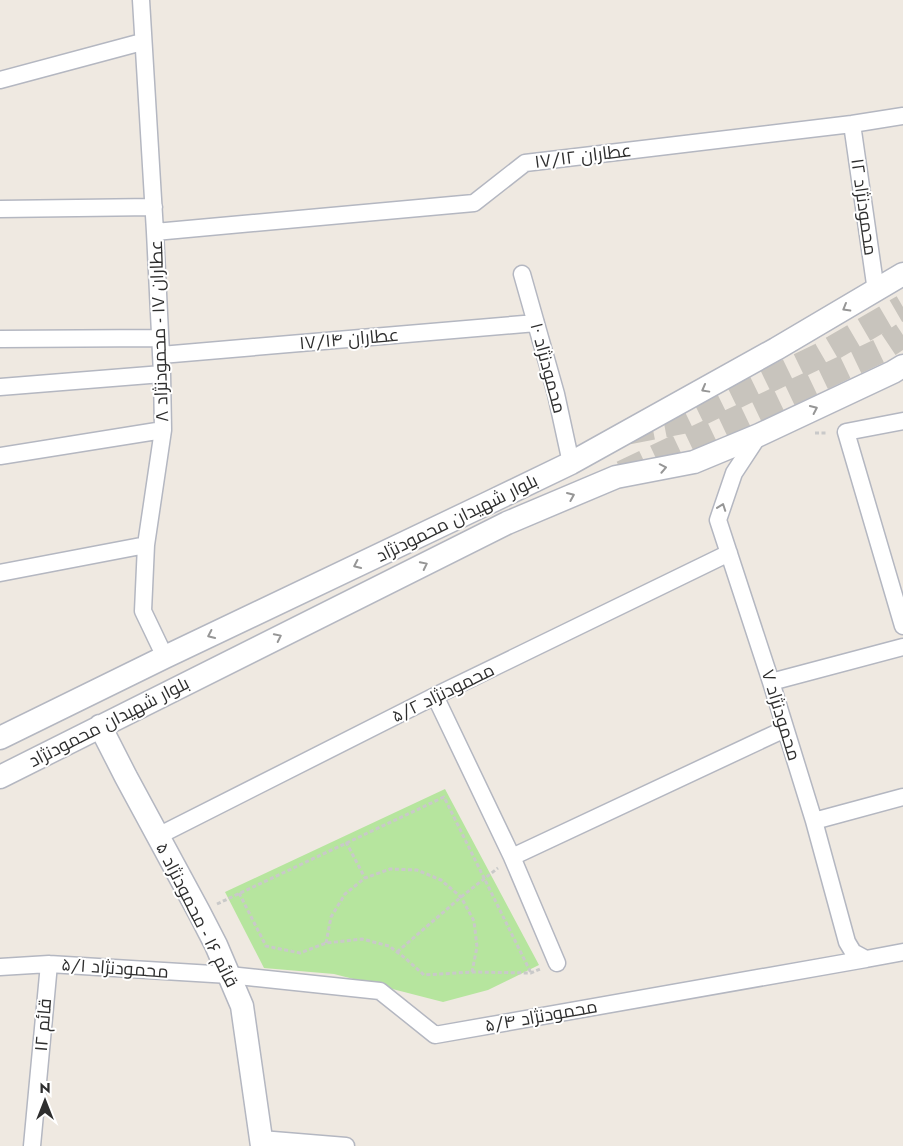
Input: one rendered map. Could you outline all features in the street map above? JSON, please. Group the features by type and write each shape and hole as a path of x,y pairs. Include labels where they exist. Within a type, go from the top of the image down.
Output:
{"main road":[{"name":"بلوار شهیدان محمودنژاد","path":"0,738 571,463 776,349 903,274"},
{"name":"بلوار شهیدان محمودنژاد","path":"0,777 516,520 616,477 694,462 759,435 894,372 903,366"},
{"name":"قائم ۱۶ - محمودنژاد ۵","path":"100,726 199,912 230,975 242,1006 262,1142"}],"street":[{"name":"عطاران ۱۷ - محمودنژاد ۸","path":"141,0 142,42 154,207 163,430 146,544 143,611 165,657"},
{"path":"0,80 142,42"},
{"name":"عطاران ۱۷/۱۲","path":"155,232 474,203 525,163 852,124 903,116"},
{"name":"محمودنژاد ۱۲","path":"852,124 876,291"},
{"path":"0,209 154,207"},
{"name":"محمودنژاد ۱۰","path":"522,274 556,394 571,463"},
{"name":"عطاران ۱۷/۱۴","path":"161,355 536,323"},
{"path":"0,340 160,338"},
{"path":"0,387 162,374"},
{"path":"903,421 846,432 903,626"},
{"path":"0,456 163,430"},
{"name":"محمودنژاد ۷","path":"759,435 734,473 718,520 814,821 847,942 853,952 866,959"},
{"path":"0,573 146,544"},
{"name":"محمودنژاد ۵/۲","path":"158,836 435,696 729,553"},
{"path":"771,682 903,647"},
{"path":"435,696 512,857 558,963"},
{"path":"512,857 785,728"},
{"path":"814,821 903,797"},
{"path":"866,959 903,952"},
{"name":"محمودنژاد ۵/۴","path":"230,975 380,991 435,1035 866,959"},
{"name":"محمودنژاد ۵/۱","path":"0,967 49,964 230,975"},
{"name":"قائم ۱۲","path":"32,1146 49,964"},
{"path":"262,1142 346,1146"}],"path":[{"path":"199,912 444,797 531,973"},
{"path":"346,842 365,878"},
{"path":"397,952 461,897 512,857"},
{"path":"326,943 331,917 344,894 365,878 390,869 417,870 441,880 461,897 474,920 477,947 472,972"},
{"path":"239,893 266,946 300,953 326,943 362,939 389,946 424,975 472,972 531,973 558,963"}],"green space":[{"path":"445,789 539,965 488,990 443,1002 334,974 264,968 225,892"}],"tunnel":[{"path":"628,432 685,421 821,355 903,307"},
{"path":"622,473 879,351 903,335"}]}
